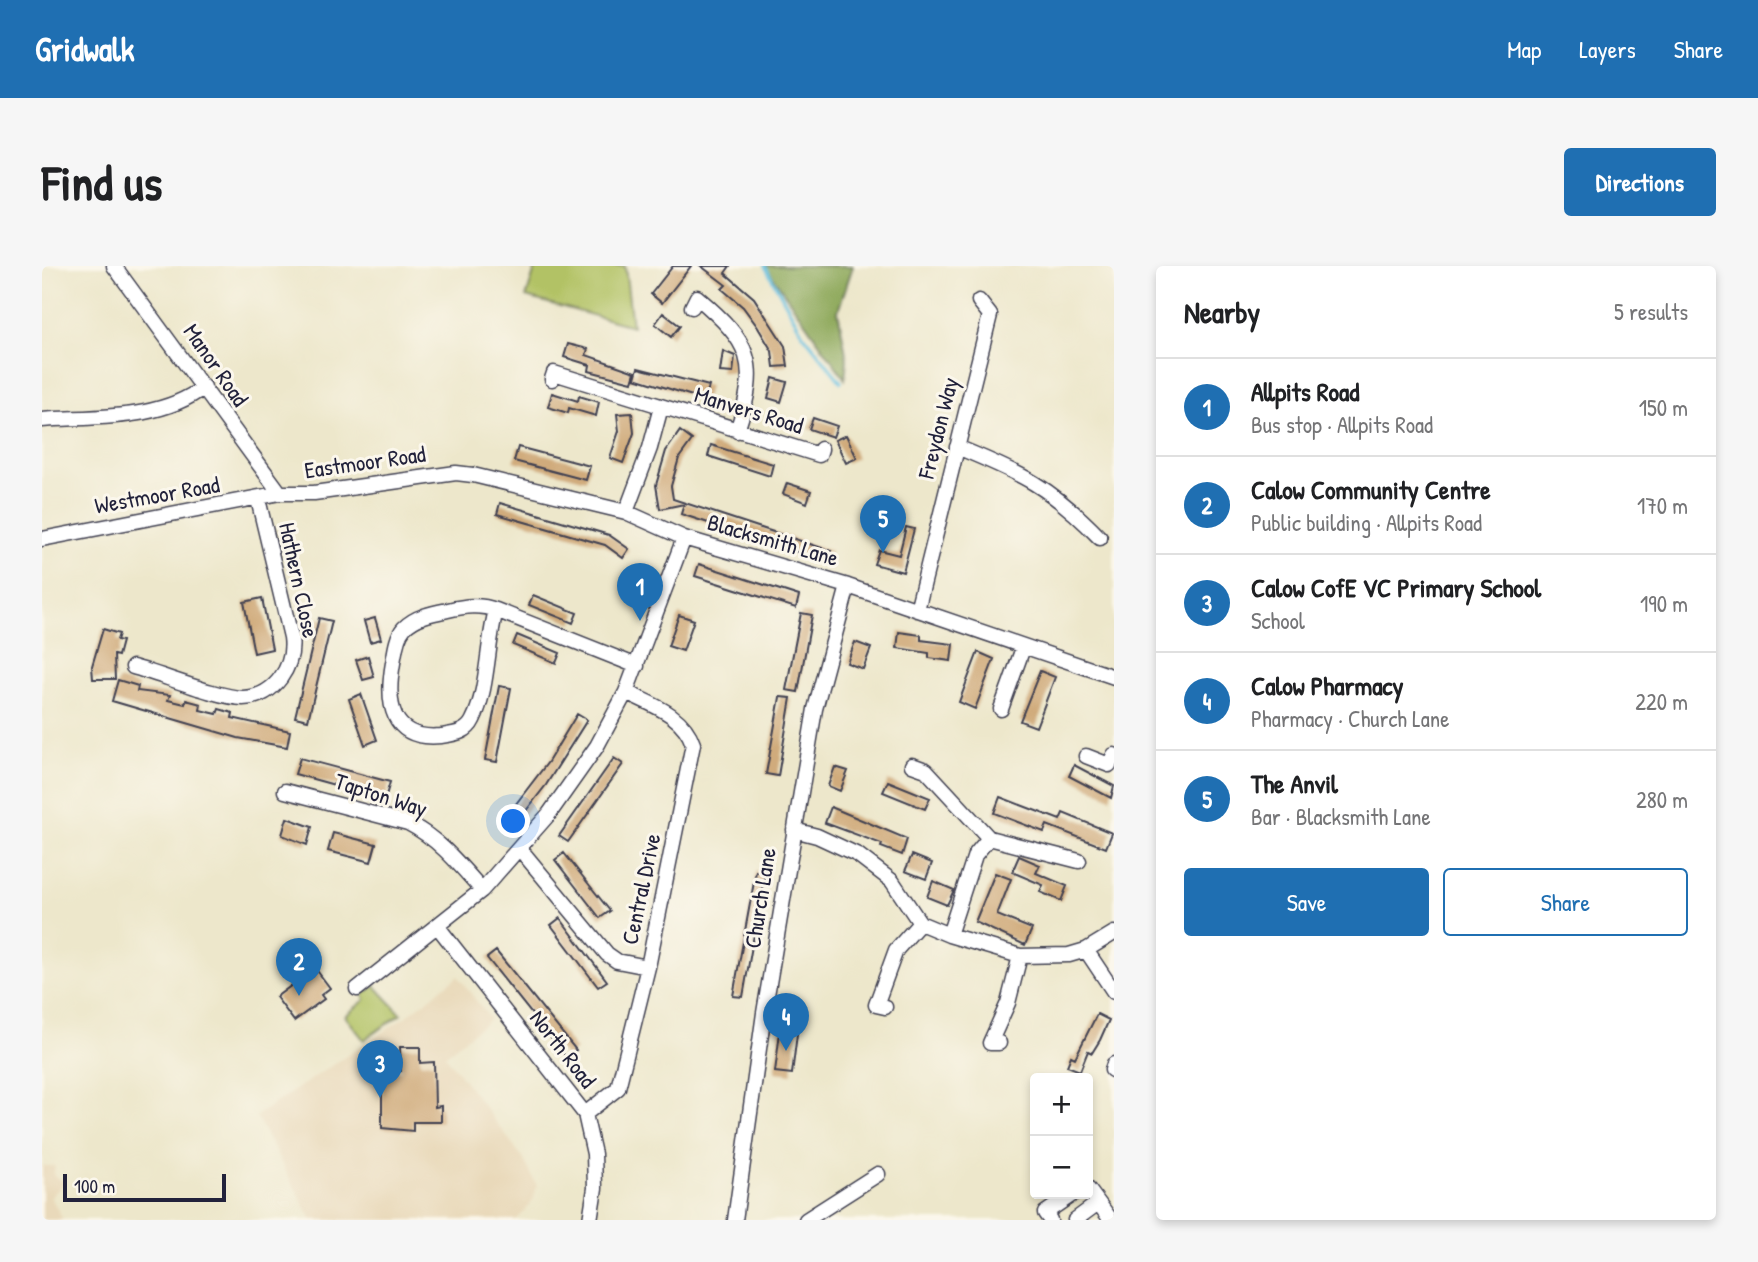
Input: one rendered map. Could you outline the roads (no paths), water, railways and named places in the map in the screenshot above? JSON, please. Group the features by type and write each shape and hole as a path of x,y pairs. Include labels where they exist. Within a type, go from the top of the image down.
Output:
{"street":[{"name":"Manor Road","path":"114,266 280,493"},
{"path":"697,296 729,325 748,354 750,382 737,431"},
{"name":"Freydon Way","path":"917,610 990,315 979,302"},
{"name":"Manvers Road","path":"552,379 554,373 819,456"},
{"path":"42,420 158,411 188,400 204,387"},
{"path":"626,512 650,449 660,407"},
{"path":"957,447 1023,473 1047,489 1100,538"},
{"name":"Eastmoor Road","path":"280,493 314,494 456,473"},
{"name":"Blacksmith Lane","path":"456,473 505,481 626,512 684,538 848,586 1114,677"},
{"name":"Westmoor Road","path":"42,539 280,493"},
{"name":"Hathern Close","path":"133,667 243,698 266,691 285,674 290,660 291,637 258,499"},
{"path":"357,989 482,890 550,814 597,746 626,692 684,538"},
{"name":"Church Lane","path":"736,1220 794,831 815,709 848,586"},
{"path":"496,610 480,701 472,722 463,732 435,736 404,727 394,717 389,701 394,657 403,629 431,613 483,606 496,610 637,666"},
{"path":"1001,709 1023,648"},
{"name":"Central Drive","path":"585,1114 618,1088 648,967 693,744 688,730 678,719 626,692"},
{"path":"1086,756 1109,765 1114,755"},
{"path":"912,765 926,770 989,838 1079,861"},
{"name":"Tapton Way","path":"285,790 408,823 426,832 482,890"},
{"path":"794,831 817,836 866,861 892,881 920,923 949,935 1020,956 1069,955 1086,950 1114,933"},
{"path":"949,935 975,855 989,838"},
{"path":"520,849 607,954 617,961 648,967"},
{"path":"877,1005 897,950 920,923"},
{"name":"North Road","path":"438,927 585,1114 594,1153 595,1188 590,1220"},
{"path":"1086,950 1114,992"},
{"path":"990,1043 1008,1003 1020,956"},
{"path":"806,1220 878,1174"},
{"path":"1093,1196 1111,1220"},
{"path":"1050,1220 1045,1213 1066,1199"},
{"path":"1075,1220 1098,1203"}],"waterway":[{"path":"765,266 803,334 841,382"}],"place":[{"name":"The Anvil","path":"883,553"},
{"name":"Allpits Road","path":"640,621"},
{"name":"Calow Community Centre","path":"299,996"},
{"name":"Calow Pharmacy","path":"786,1051"},
{"name":"Calow CofE VC Primary School","path":"380,1098"}]}
